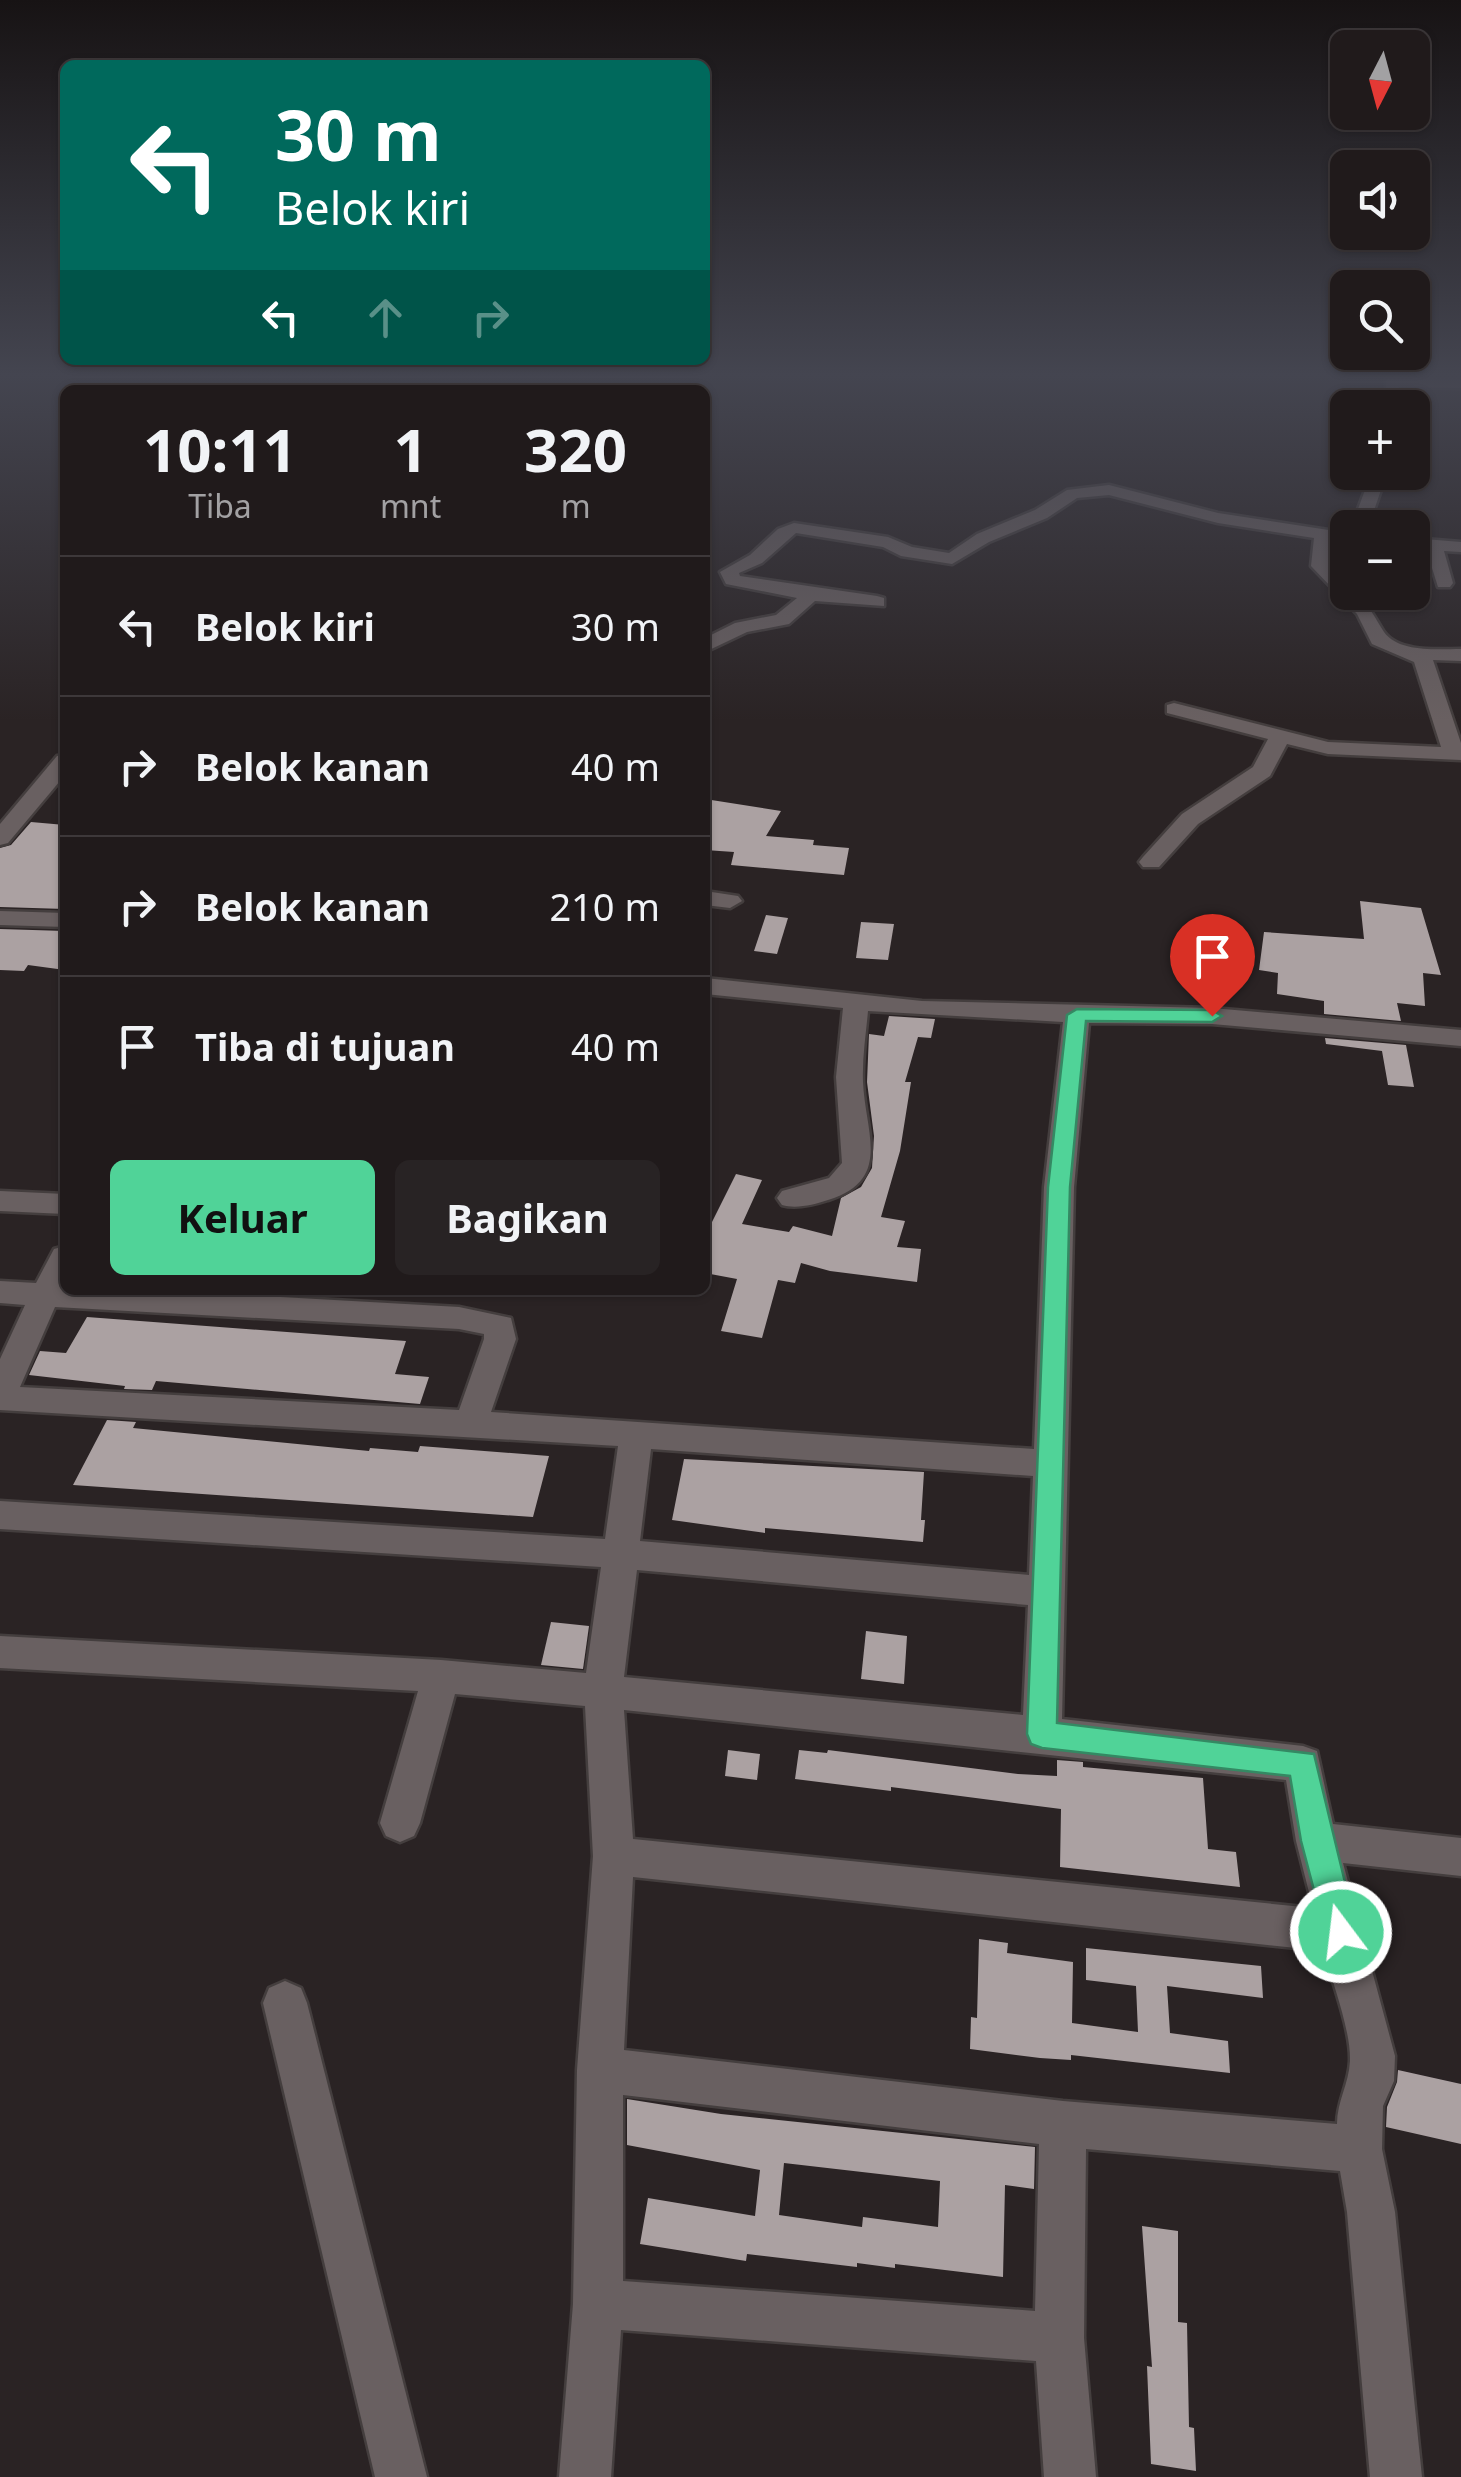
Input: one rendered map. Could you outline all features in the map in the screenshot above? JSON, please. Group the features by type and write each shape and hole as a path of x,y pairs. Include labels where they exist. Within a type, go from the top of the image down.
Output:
{"street":[{"path":"876,602 740,582 732,580 729,572 738,564 756,560 783,532 794,528 888,542 907,552 952,560 983,538 1041,514 1073,492 1086,490"},
{"path":"1101,490 1218,518 1330,537"},
{"path":"1323,537 1318,557 1326,574 1365,612 1384,646 1416,654 1461,655"},
{"path":"1430,545 1461,548"},
{"path":"1434,546 1444,583"},
{"path":"710,644 742,628 782,620 811,595"},
{"path":"1174,709 1328,748 1457,754 1423,659 1416,654"},
{"path":"1151,862 1190,818 1262,772 1279,738"},
{"path":"0,838 60,769"},
{"path":"0,918 60,920"},
{"path":"710,987 856,1002 1077,1015 1212,1016 1461,1038"},
{"path":"792,1198 838,1188 860,1154 849,1084 856,1002"},
{"path":"1042,1734 1059,1187 1077,1015"},
{"path":"0,1201 60,1204"},
{"path":"60,1265 0,1396 471,1423 1052,1464"},
{"path":"0,1292 60,1295"},
{"path":"61,1295 459,1318 500,1326 500,1338 471,1423"},
{"path":"586,2477 598,2304 600,2070 614,1856 604,1692 636,1435"},
{"path":"0,1515 620,1554 1048,1592"},
{"path":"0,1652 441,1676 1042,1734 1303,1764 1316,1841 1373,2056 1371,2081 1360,2104 1359,2149 1371,2212 1396,2477"},
{"path":"400,1823 441,1676"},
{"path":"1316,1841 1461,1857"},
{"path":"614,1856 1341,1932"},
{"path":"285,2003 400,2477"},
{"path":"600,2070 1063,2124 1359,2149"},
{"path":"1063,2124 1059,2338 1070,2477"},
{"path":"598,2304 1059,2338"}],"building":[{"path":"710,800 781,811 766,836 849,848 844,875 731,865 734,852 710,850"},
{"path":"31,822 60,825 60,909 0,907 0,848 11,845"},
{"path":"1360,901 1421,908 1441,975 1423,973 1425,1006 1397,1003 1401,1021 1324,1014 1324,1001 1277,994 1278,973 1259,970 1264,932 1364,939"},
{"path":"766,915 788,918 777,954 754,951"},
{"path":"861,922 894,924 888,960 856,958"},
{"path":"0,929 60,931 60,969 28,965 24,971 0,970"},
{"path":"889,1016 935,1019 931,1038 918,1037 905,1082 911,1082 900,1151 881,1217 905,1221 897,1247 921,1249 917,1282 830,1271 801,1263 795,1283 778,1280 762,1338 721,1331 737,1279 710,1274 710,1226 736,1174 762,1180 742,1224 789,1232 793,1226 832,1236 841,1198 861,1187 872,1168 874,1136 867,1082 869,1034 884,1036"},
{"path":"1325,1038 1406,1045 1414,1087 1388,1085 1382,1051 1326,1044"},
{"path":"87,1317 406,1341 395,1374 429,1377 420,1404 156,1381 152,1390 124,1389 125,1386 29,1375 40,1351 66,1353"},
{"path":"107,1420 136,1422 133,1428 369,1451 370,1448 418,1452 420,1446 549,1456 533,1517 73,1485"},
{"path":"684,1459 924,1472 923,1542 765,1528 765,1533 672,1520"},
{"path":"551,1622 589,1626 583,1669 541,1665"},
{"path":"866,1631 907,1636 904,1684 861,1679"},
{"path":"728,1750 760,1754 757,1780 725,1776"},
{"path":"799,1750 828,1750 1018,1774 1057,1776 1057,1760 1083,1762 1083,1767 1203,1778 1208,1849 1236,1852 1240,1887 1060,1867 1061,1809 795,1779"},
{"path":"979,1939 1008,1943 1007,1953 1073,1962 1072,2023 1138,2032 1136,1986 1086,1980 1086,1948 1261,1966 1263,1998 1167,1986 1170,2033 1228,2041 1230,2073 1071,2055 1071,2060 970,2049 971,2017 977,2018"},
{"path":"1398,2070 1461,2084 1461,2144 1386,2127 1387,2107"},
{"path":"627,2099 721,2114 1035,2147 1034,2189 1005,2185 1003,2277 895,2264 895,2268 857,2263 857,2267 747,2254 746,2261 640,2244 648,2198 755,2216 760,2170 627,2145","holes":["784,2163 940,2181 938,2227 863,2217 862,2227 779,2215"]},
{"path":"1142,2226 1178,2231 1178,2322 1187,2323 1189,2427 1194,2428 1196,2471 1151,2464 1147,2366 1152,2367"}],"route":[{"path":"1212,1016 1077,1015 1059,1187 1042,1734 1303,1764 1316,1841 1341,1932"}]}
